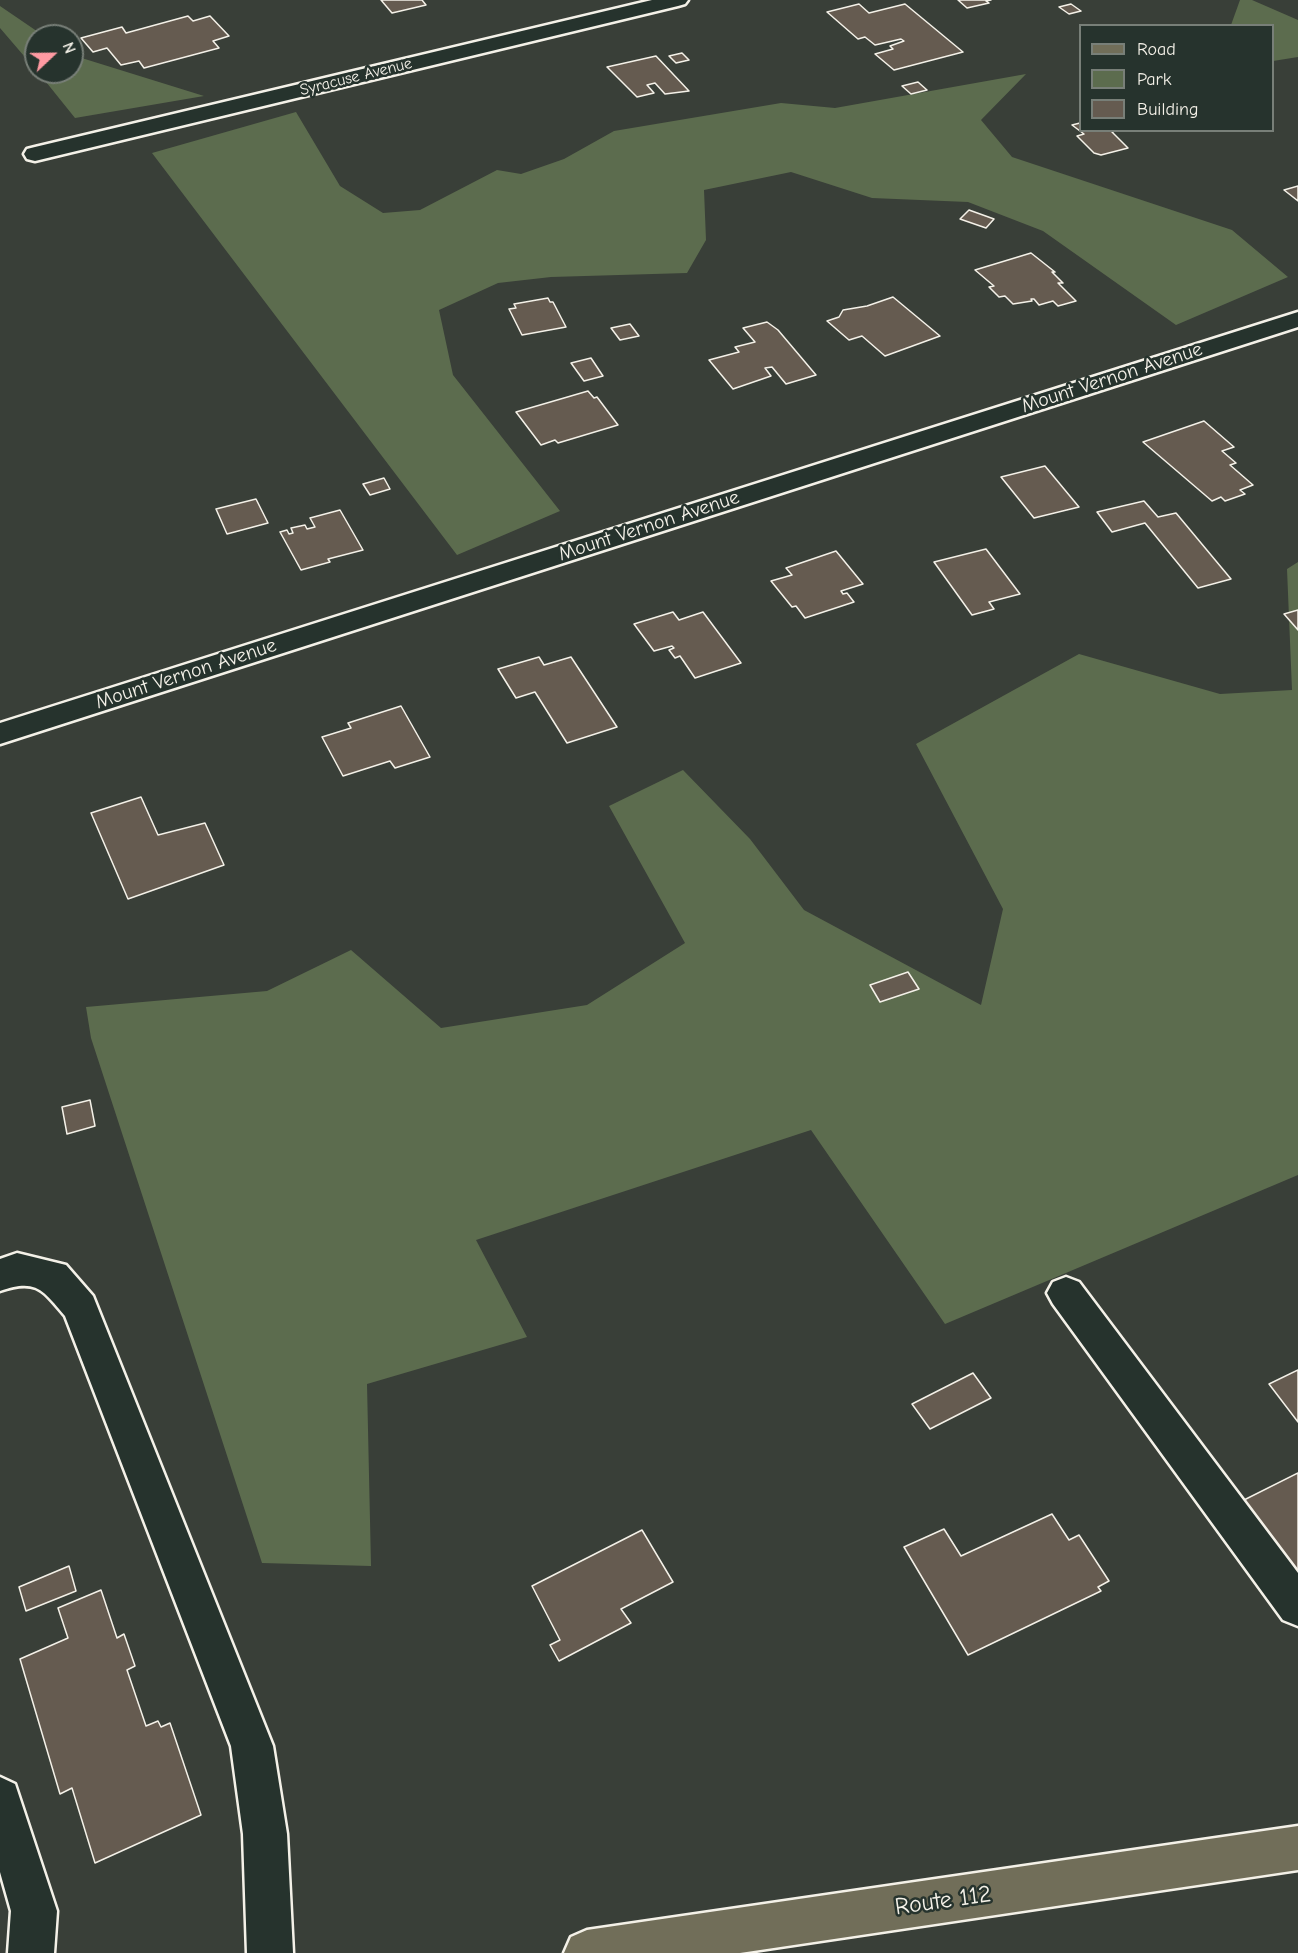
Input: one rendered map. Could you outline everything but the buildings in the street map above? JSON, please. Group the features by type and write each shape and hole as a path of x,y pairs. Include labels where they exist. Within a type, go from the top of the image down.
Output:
{"main road":[{"name":"Route 112","path":"587,1953 1298,1848"}],"street":[{"name":"Syracuse Avenue","path":"35,154 678,0"},
{"name":"Mount Vernon Avenue","path":"0,734 1298,319"},
{"path":"0,1275 17,1269 53,1276 80,1307 252,1746 265,1834 270,1953"},
{"path":"1066,1293 1298,1606"},
{"path":"0,1799 34,1911 31,1953"}],"green space":[{"path":"1240,0 1252,0 1298,20 1298,57 1274,61 1274,24 1231,24"},
{"path":"0,6 26,24 24,24 24,56 0,28"},
{"path":"84,59 204,96 75,118 48,84 84,84"},
{"path":"1026,74 981,120 1012,157 1232,230 1288,277 1176,325 1043,231 968,202 872,198 791,172 704,190 706,240 687,273 551,277 498,283 439,310 453,375 560,511 457,555 152,153 296,112 340,186 383,213 420,210 497,170 521,174 564,159 614,131 781,103 835,108"},
{"path":"1298,562 1298,1175 945,1324 811,1130 476,1240 527,1337 367,1384 371,1566 262,1563 91,1038 86,1007 267,991 351,950 441,1028 587,1005 685,943 609,806 683,770 750,839 804,910 981,1005 1003,909 916,744 1079,654 1220,694 1292,690 1287,569"}]}
